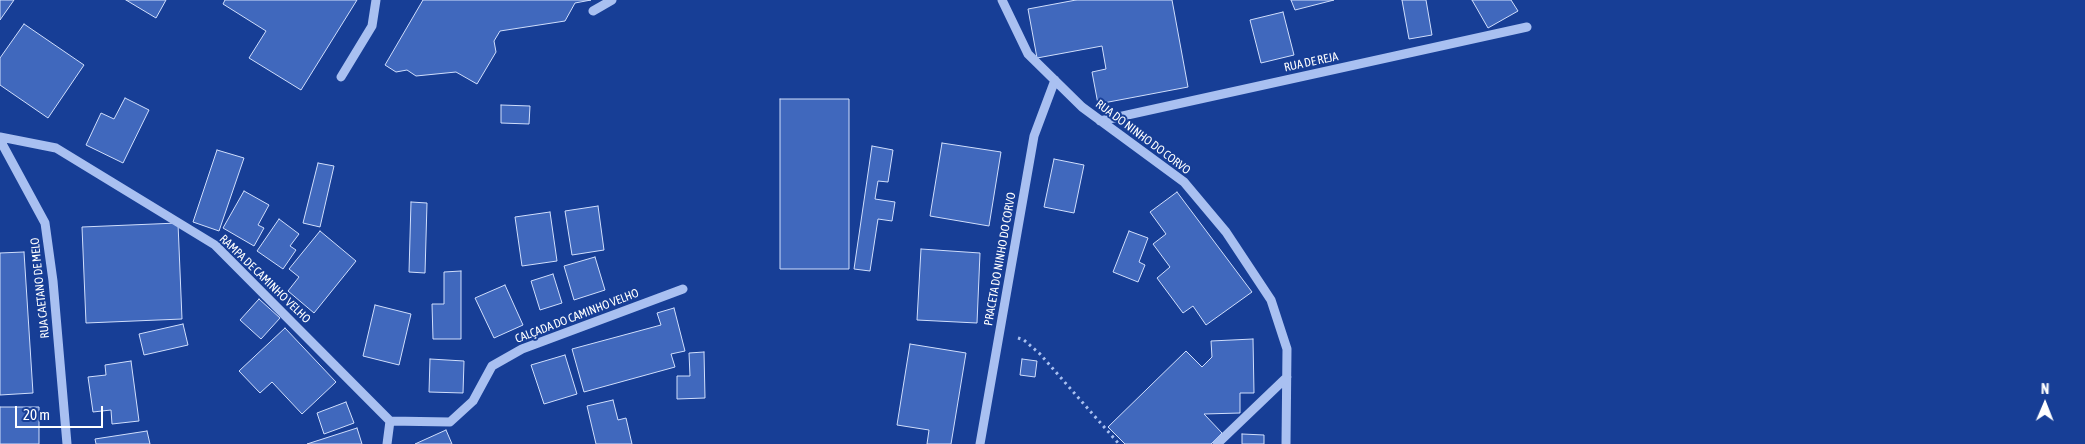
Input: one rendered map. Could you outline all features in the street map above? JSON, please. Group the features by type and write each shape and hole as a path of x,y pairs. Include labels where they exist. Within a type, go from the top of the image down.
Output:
{"street":[{"path":"341,77 372,26 376,0"},
{"path":"592,11 612,0"},
{"name":"RUA DO NINHO DO CORVO","path":"1002,0 1028,54 1082,107 1184,182 1226,232 1271,300 1287,349 1286,444"},
{"name":"RUA DE REJA","path":"1100,121 1526,27"},
{"name":"PRACETA DO NINHO DO CORVO","path":"980,444 1034,136 1055,80"},
{"name":"RAMPA DE CAMINHO VELHO","path":"0,138 56,148 215,245 390,422"},
{"name":"RUA CAETANO DE MELO","path":"0,138 46,223 67,444"},
{"name":"CALÇADA DO CAMINHO VELHO","path":"390,422 450,422 473,401 492,366 522,349 683,289"},
{"path":"1217,444 1287,377"},
{"path":"387,444 390,422"}],"path":[{"path":"999,333 1024,340 1040,354 1119,444"}],"building":[{"path":"0,0 14,0 0,20"},
{"path":"126,0 166,0 156,18"},
{"path":"225,0 357,0 301,90 249,58 266,31 223,4"},
{"path":"423,0 591,0 575,3 565,21 500,31 494,41 496,52 477,84 456,72 416,76 407,70 396,72 385,65"},
{"path":"1076,0 1172,0 1188,87 1098,104 1092,72 1106,69 1102,46 1037,58 1028,9"},
{"path":"1291,0 1334,0 1295,10"},
{"path":"1402,0 1426,0 1432,35 1409,39"},
{"path":"1472,0 1511,0 1518,11 1488,28"},
{"path":"1283,12 1294,55 1261,63 1250,20"},
{"path":"24,24 84,65 48,118 0,85 0,58"},
{"path":"125,98 149,110 123,163 86,145 101,113 114,119"},
{"path":"780,99 849,99 849,269 780,269"},
{"path":"501,105 530,106 529,124 501,123"},
{"path":"942,143 1001,152 989,226 930,216"},
{"path":"872,146 893,150 888,182 878,181 875,199 895,202 892,221 878,219 870,271 854,269"},
{"path":"217,150 244,158 219,231 193,222"},
{"path":"1054,159 1084,165 1074,213 1044,207"},
{"path":"318,163 334,166 320,227 303,223"},
{"path":"244,191 269,205 258,225 264,228 254,246 223,228"},
{"path":"1177,192 1252,292 1206,325 1193,306 1183,313 1157,278 1170,267 1153,244 1166,234 1150,212"},
{"path":"411,202 427,203 425,273 409,272"},
{"path":"598,206 604,250 572,255 565,211"},
{"path":"550,212 557,261 522,266 515,217"},
{"path":"279,219 299,234 290,246 296,250 283,269 257,251"},
{"path":"178,223 182,319 86,323 82,227"},
{"path":"320,231 356,261 314,313 288,291 299,277 289,269"},
{"path":"1129,231 1148,238 1139,262 1145,265 1138,282 1113,272"},
{"path":"921,249 980,253 977,323 917,320"},
{"path":"24,252 33,393 0,395 0,253"},
{"path":"595,257 605,290 574,300 564,266"},
{"path":"461,271 461,339 433,339 432,304 444,304 444,272"},
{"path":"553,274 562,303 540,310 531,281"},
{"path":"505,285 523,325 494,338 475,298"},
{"path":"259,299 280,318 261,339 240,320"},
{"path":"375,305 411,314 399,365 363,356"},
{"path":"674,308 685,351 671,354 675,367 584,392 572,349 661,325 657,313"},
{"path":"183,324 188,345 144,355 139,334"},
{"path":"285,328 336,382 302,414 272,382 260,393 239,371"},
{"path":"1253,339 1254,393 1240,393 1240,413 1204,414 1222,433 1211,444 1125,444 1108,427 1186,351 1202,367 1212,357 1211,341"},
{"path":"910,344 966,353 951,444 927,444 929,430 897,425"},
{"path":"704,352 705,398 677,399 677,376 690,376 689,353"},
{"path":"565,355 577,394 544,404 531,365"},
{"path":"430,359 464,361 463,393 429,392"},
{"path":"1022,359 1037,361 1035,377 1020,375"},
{"path":"131,361 139,421 112,424 111,410 93,412 88,377 106,375 105,365"},
{"path":"613,400 618,420 626,418 632,444 596,444 587,406"},
{"path":"346,402 354,423 324,434 317,413"},
{"path":"0,407 39,407 39,444 0,444"},
{"path":"357,428 362,444 307,444"},
{"path":"446,430 452,444 415,444"},
{"path":"147,431 150,444 96,444 95,439"},
{"path":"1242,434 1264,435 1264,444 1242,444"}]}
